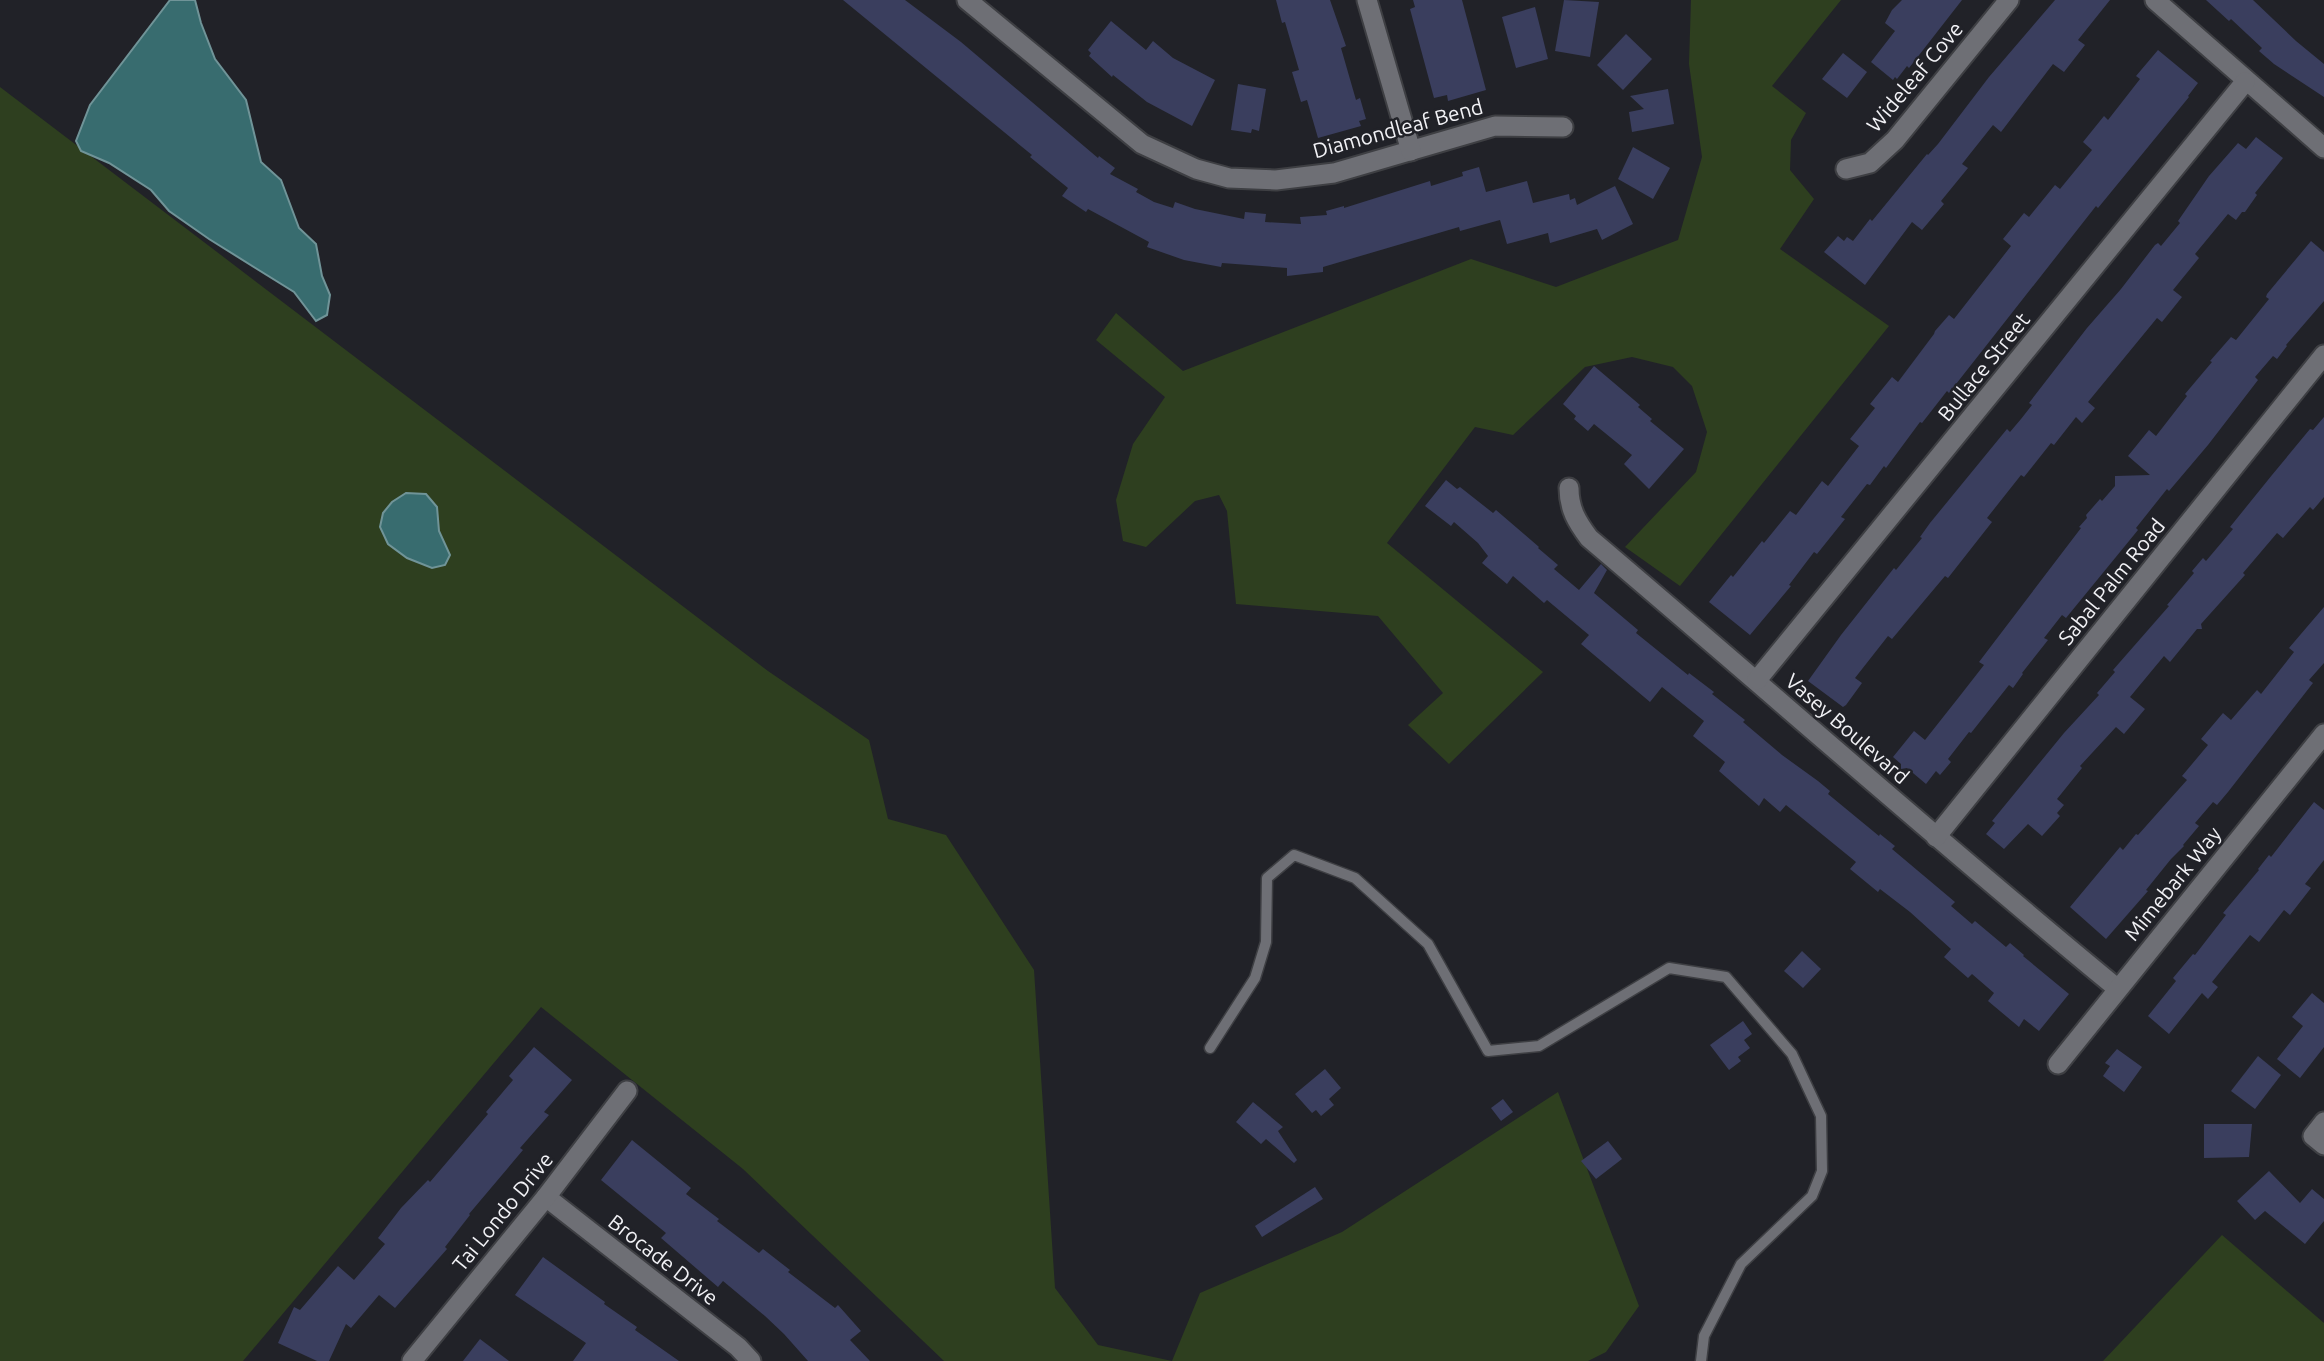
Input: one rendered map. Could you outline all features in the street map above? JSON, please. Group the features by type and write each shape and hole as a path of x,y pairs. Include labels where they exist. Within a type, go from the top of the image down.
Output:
{"street":[{"path":"1367,0 1411,150"},
{"name":"Wideleaf Cove","path":"1846,169 1870,163 1895,140 2009,0"},
{"path":"2155,0 2245,82 2324,148"},
{"name":"Diamondleaf Bend","path":"977,3 1142,144 1196,169 1229,177 1276,180 1334,173 1495,126 1563,127"},
{"name":"Bullace Street","path":"1757,680 2245,82"},
{"name":"Sabal Palm Road","path":"1936,837 2324,355"},
{"name":"Vasey Boulevard","path":"1569,488 1569,500 1576,521 1590,538 1936,837 2118,989"},
{"name":"Mimebark Way","path":"2058,1064 2324,734"},
{"name":"Tai Londo Drive","path":"412,1361 628,1091"},
{"name":"Brocade Drive","path":"546,1196 738,1347 751,1361"}],"lane":[{"path":"1210,1048 1255,978 1266,943 1267,878 1294,855 1354,878 1428,944 1488,1051 1539,1046 1669,968 1726,976 1792,1054 1821,1116 1822,1171 1812,1196 1741,1264 1704,1336 1701,1361"}],"green space":[{"path":"1691,0 1841,0 1772,86 1806,113 1791,140 1790,170 1814,199 1780,249 1889,326 1680,586 1625,547 1696,472 1707,432 1692,386 1673,367 1632,357 1585,367 1513,435 1475,427 1387,543 1543,672 1449,764 1408,725 1443,693 1378,616 1236,604 1227,511 1219,495 1195,501 1146,547 1123,541 1116,500 1133,444 1165,397 1096,340 1116,313 1183,371 1471,259 1556,287 1678,240 1702,157 1689,64"},
{"path":"0,87 768,671 869,740 888,819 946,835 1034,970 1055,1288 1098,1345 1172,1361 944,1361 743,1169 541,1007 243,1361 0,1361"},
{"path":"1558,1092 1639,1306 1606,1352 1588,1361 1172,1361 1200,1293 1342,1232"},
{"path":"2222,1235 2324,1323 2324,1361 2103,1361"}],"water":[{"path":"170,0 195,0 215,59 246,100 261,162 281,180 299,228 316,244 322,276 330,295 327,315 316,321 294,292 169,211 151,190 109,163 81,151 76,141 90,105"},
{"path":"406,493 426,494 437,507 439,531 450,555 445,565 432,568 407,558 388,544 380,527 383,513 392,502"}],"building":[{"path":"843,0 905,0 961,42 1098,158 1099,156 1115,168 1110,174 1138,189 1136,192 1154,202 1173,208 1175,202 1244,219 1245,212 1266,214 1265,222 1301,224 1300,217 1327,215 1326,211 1344,208 1430,181 1431,186 1463,176 1462,172 1479,167 1486,192 1527,181 1533,203 1569,194 1570,200 1575,198 1577,205 1615,186 1633,224 1602,240 1597,229 1550,243 1548,233 1507,244 1500,220 1460,231 1459,227 1323,267 1323,272 1287,276 1287,268 1222,263 1221,267 1184,260 1147,247 1149,242 1088,209 1086,212 1062,196 1068,188 1030,157 1032,155"},
{"path":"1276,0 1330,0 1346,46 1341,48 1356,100 1360,98 1366,119 1359,121 1361,126 1318,138 1307,100 1301,102 1292,72 1299,70"},
{"path":"1413,0 1462,0 1486,90 1448,101 1447,95 1434,98 1410,9 1415,7"},
{"path":"1564,0 1599,2 1590,57 1555,51"},
{"path":"1902,0 1962,0 1909,68 1907,66 1897,79 1895,77 1893,80 1871,62 1895,31 1885,23"},
{"path":"2055,0 2110,0 2078,40 2085,45 2064,72 2053,64 2001,132 1993,125 1962,164 1968,168 1941,201 1944,204 1922,230 1912,222 1865,285 1824,252 1838,236 1844,241 1847,237 1853,241 1870,219 1872,221"},
{"path":"2206,0 2253,0 2324,64 2324,97 2274,64 2259,51 2262,48"},
{"path":"1535,7 1548,59 1516,68 1502,17"},
{"path":"1111,21 1146,50 1153,41 1173,58 1215,80 1192,126 1147,102 1113,75 1112,77 1089,56 1091,53 1088,50"},
{"path":"1626,34 1652,59 1623,90 1597,65"},
{"path":"2158,50 2198,83 2189,97 2098,208 2096,206 1949,393 1947,391 1922,423 1920,422 1886,468 1884,466 1870,485 1867,484 1841,517 1845,519 1817,554 1814,552 1789,585 1791,586 1750,635 1709,602 1790,511 1796,515 1822,481 1828,486 1859,446 1850,439 1875,408 1870,404 1892,377 1898,382 1949,315 1954,319 2011,246 2003,239 2024,213 2029,217 2055,185 2060,189 2092,150 2083,142 2104,116 2108,120 2140,79 2136,76"},
{"path":"1843,53 1867,72 1847,98 1822,79"},
{"path":"1238,84 1266,89 1259,131 1252,129 1251,133 1231,130"},
{"path":"1668,89 1674,124 1632,132 1629,112 1644,109 1630,96"},
{"path":"2256,137 2283,158 2255,193 2257,195 2245,212 2236,220 2228,214 2195,254 2199,258 2173,290 2182,297 2162,322 2157,318 2088,402 2095,408 2082,423 2076,417 2024,477 2021,475 1987,518 1992,522 1948,578 1945,576 1892,639 1888,636 1855,678 1862,683 1846,705 1843,707 1808,681 1894,568 1896,570 1922,538 1920,537 1930,523 2007,429 2010,432 2021,419 2032,405 2029,403 2087,328 2155,245 2158,243 2161,246 2180,223 2178,221 2209,176 2238,143 2246,149"},
{"path":"1633,147 1670,168 1653,199 1618,179"},
{"path":"2311,241 2324,252 2324,301 2277,359 2273,356 2255,377 2258,380 2208,445 2169,491 2167,489 2136,528 2138,530 2066,618 2062,615 2044,638 2048,640 2013,688 2009,685 1971,733 1969,732 1948,759 1951,762 1940,775 1936,771 1926,784 1907,768 1901,769 1901,764 1893,757 1914,731 1925,740 1959,697 1984,665 1979,662 2081,528 2079,527 2087,518 2086,515 2115,486 2115,476 2150,475 2128,456 2149,430 2156,436 2187,396 2185,394 2212,362 2210,361 2231,337 2236,340 2269,299 2267,294"},
{"path":"1594,366 1640,405 1638,407 1652,419 1650,421 1684,449 1649,489 1624,464 1632,455 1594,424 1588,431 1574,419 1576,416 1563,404"},
{"path":"2324,417 2324,497 2313,510 2310,507 2283,538 2277,533 2243,573 2245,575 2201,624 2202,629 2197,629 2170,662 2164,656 2130,697 2145,709 2124,734 2116,727 2080,766 2082,768 2057,799 2064,805 2057,813 2060,816 2042,836 2028,824 2004,849 1986,834 1995,823 1992,821 2099,695 2097,693 2115,672 2113,670 2169,606 2167,605 2194,573 2192,571 2203,558 2206,561 2272,475 2310,429 2313,430"},
{"path":"1446,480 1457,489 1460,487 1493,513 1496,510 1558,565 1554,569 1579,590 1601,564 1607,570 1594,593 1638,630 1636,633 1688,675 1689,673 1714,692 1712,694 1745,720 1743,722 1830,791 1828,794 1879,836 1880,834 1895,846 1892,849 1955,902 1951,906 1972,924 1975,921 2006,947 2010,943 2069,994 2039,1031 2024,1019 2019,1027 1988,1001 1994,993 1972,974 1968,978 1944,957 1951,949 1910,912 1880,889 1878,892 1850,869 1856,862 1786,805 1780,812 1764,798 1759,806 1719,771 1725,762 1693,736 1704,721 1662,687 1650,702 1581,644 1589,635 1547,600 1544,603 1513,576 1507,584 1482,563 1488,556 1478,543 1454,522 1451,526 1425,506"},
{"path":"2324,607 2324,663 2309,680 2313,683 2228,792 2217,805 2213,802 2195,823 2199,826 2184,846 2106,939 2070,907 2120,847 2123,850 2136,834 2138,835 2187,780 2182,776 2208,745 2201,739 2223,713 2231,720 2257,690 2261,694 2294,652 2289,648"},
{"path":"2314,802 2324,810 2324,860 2305,884 2311,888 2290,915 2284,910 2259,942 2250,935 2212,982 2218,987 2208,999 2202,993 2169,1034 2148,1016 2176,981 2173,978 2226,915 2223,913"},
{"path":"1802,951 1821,969 1803,988 1784,971"},
{"path":"2312,993 2324,1003 2324,1047 2300,1078 2277,1059 2303,1026 2292,1017"},
{"path":"1743,1021 1752,1034 1744,1040 1750,1048 1738,1057 1741,1061 1729,1070 1710,1045"},
{"path":"534,1047 572,1080 544,1112 549,1115 469,1214 445,1247 447,1249 395,1308 379,1295 351,1328 346,1324 329,1361 317,1361 278,1343 294,1307 300,1310 338,1266 354,1280 385,1244 378,1238 401,1208 428,1180 430,1182 488,1114 486,1112 513,1080 509,1076"},
{"path":"2117,1049 2142,1067 2124,1092 2103,1076 2110,1066 2105,1063"},
{"path":"2258,1056 2281,1075 2255,1109 2231,1091"},
{"path":"1325,1069 1341,1088 1329,1099 1334,1105 1321,1116 1316,1110 1312,1113 1295,1094"},
{"path":"1503,1099 1513,1112 1501,1121 1491,1108"},
{"path":"1253,1102 1283,1127 1278,1131 1297,1160 1294,1163 1266,1139 1261,1144 1236,1122"},
{"path":"2204,1124 2252,1124 2249,1157 2204,1158"},
{"path":"632,1140 691,1188 686,1194 719,1219 717,1221 759,1253 763,1249 835,1308 838,1305 861,1331 850,1340 870,1361 808,1361 765,1316 723,1281 718,1287 661,1238 666,1233 601,1180"},
{"path":"1608,1141 1622,1159 1596,1179 1581,1161"},
{"path":"2269,1171 2300,1203 2312,1189 2324,1199 2324,1221 2305,1244 2265,1211 2255,1220 2237,1201"},
{"path":"1315,1187 1323,1199 1262,1237 1255,1226"},
{"path":"543,1257 637,1327 635,1330 679,1361 573,1361 586,1343 515,1295"},
{"path":"480,1339 509,1361 463,1361"}]}
